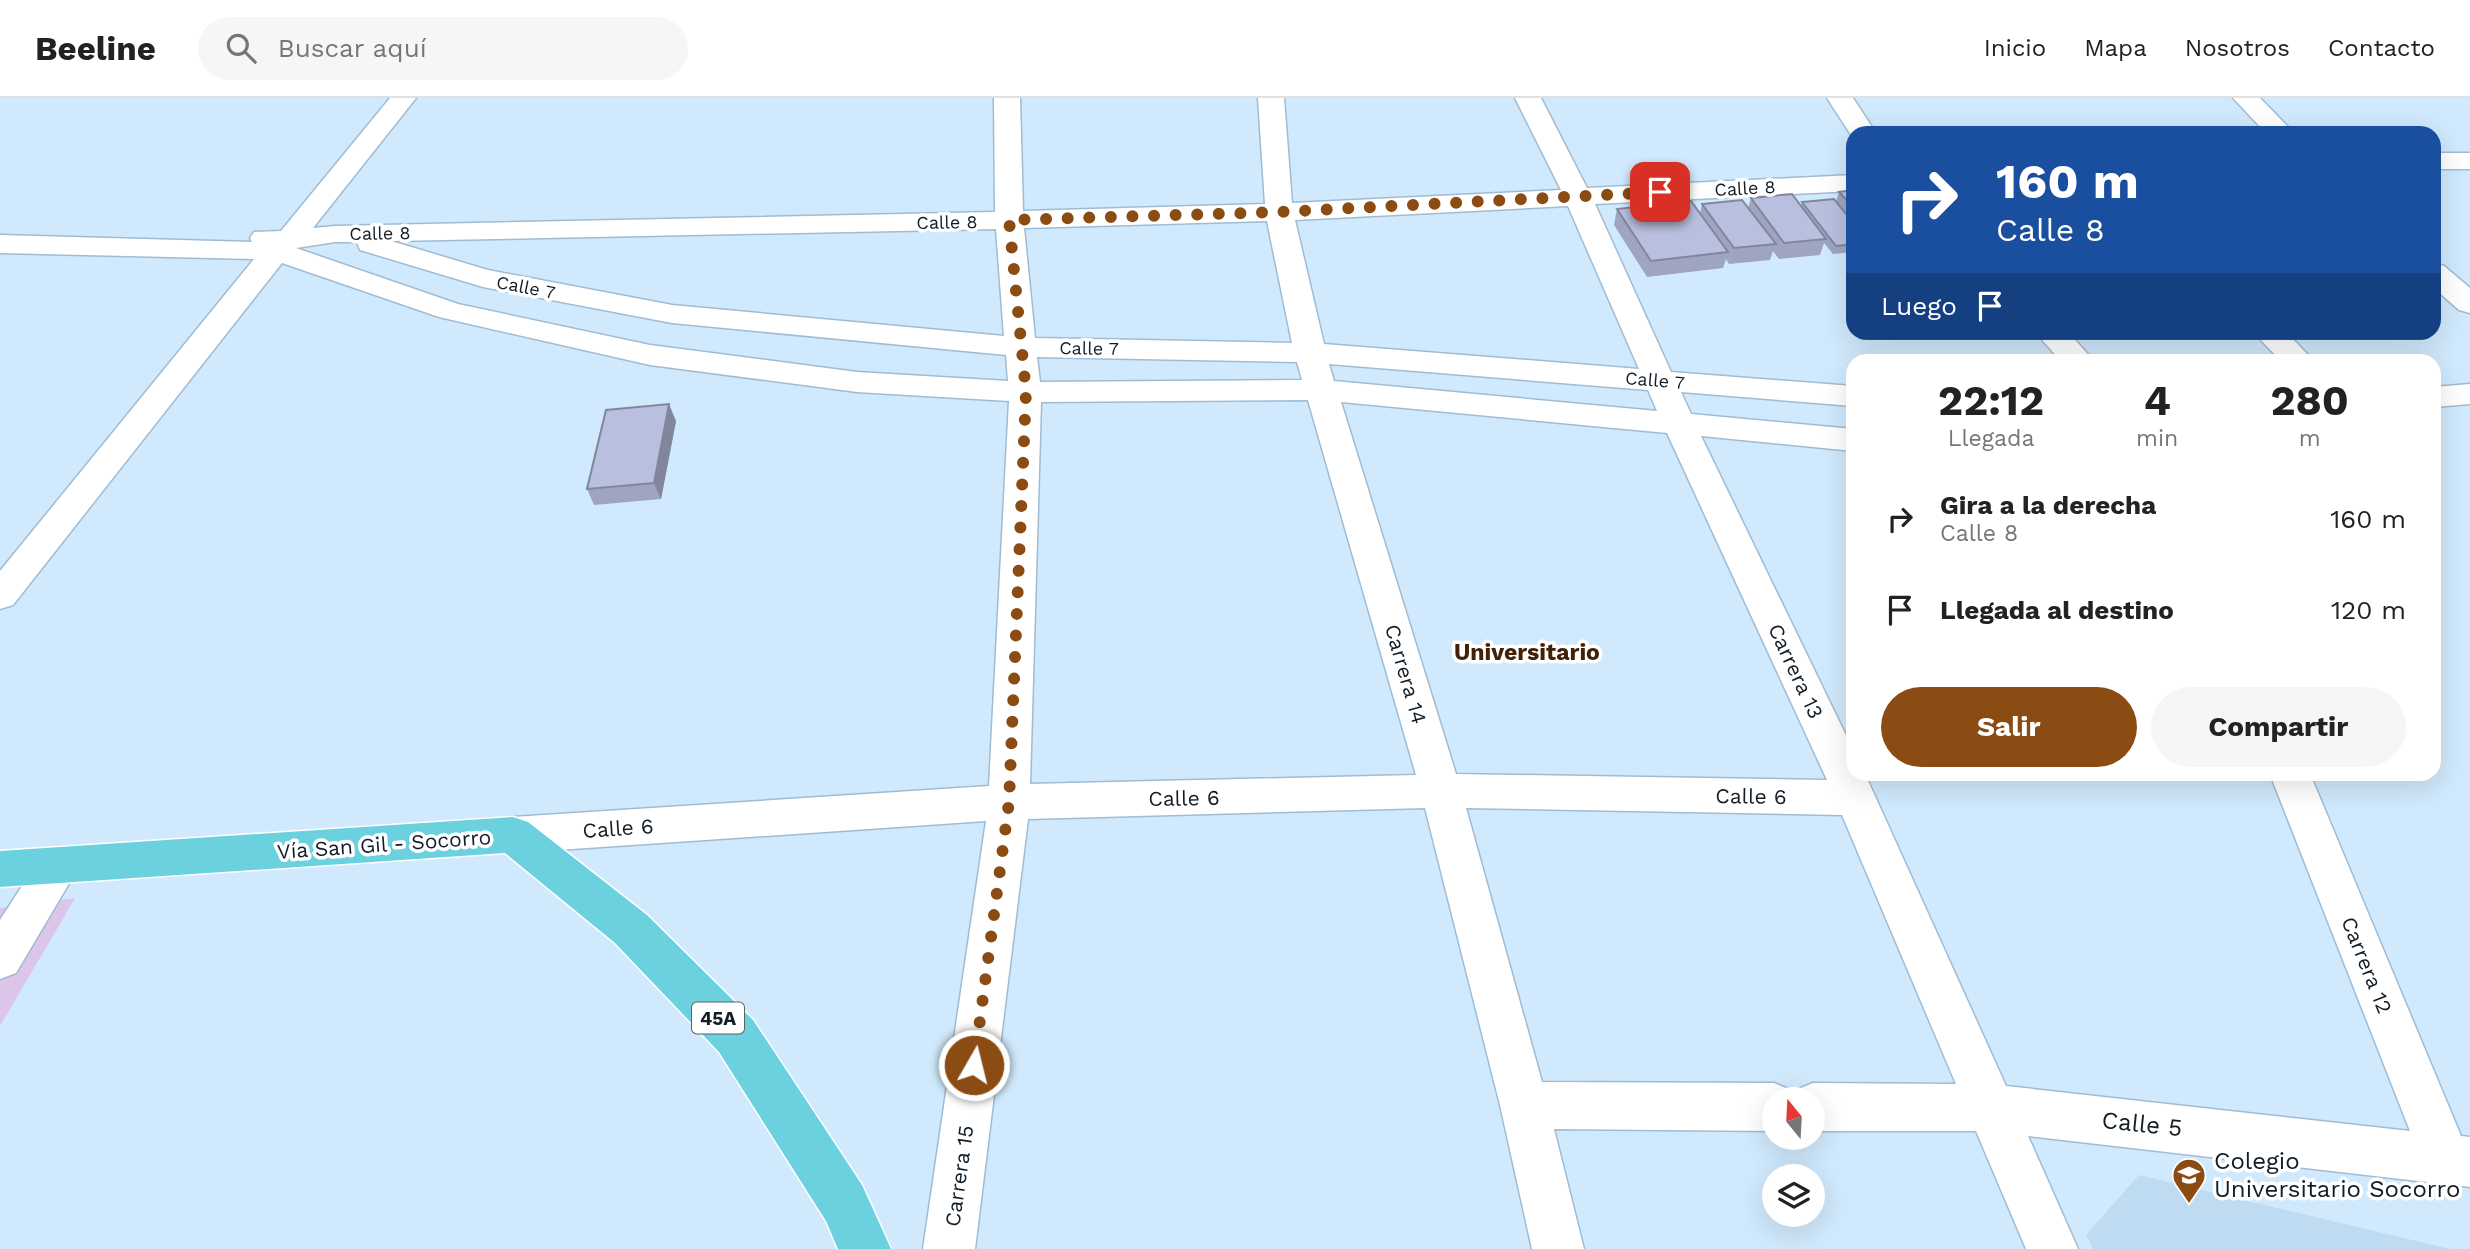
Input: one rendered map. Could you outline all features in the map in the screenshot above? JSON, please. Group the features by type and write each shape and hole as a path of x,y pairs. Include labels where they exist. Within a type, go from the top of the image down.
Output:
{"highway":[{"name":"Vía San Gil - Socorro","path":"0,869 513,835 631,929 736,1036 844,1203 865,1249"}],"street":[{"path":"0,596 403,98"},
{"name":"Carrera 15","path":"949,1249 1009,802 1026,392 1009,220 1007,98"},
{"name":"Carrera 14","path":"1271,98 1279,212 1310,353 1441,791 1524,1105 1558,1249"},
{"name":"Carrera 13","path":"1528,98 1578,197 1679,424 1846,777"},
{"path":"1840,98 1858,126"},
{"path":"2246,98 2274,126"},
{"path":"2441,161 2470,161"},
{"name":"Calle 8","path":"283,245 335,234 1279,212 1846,183"},
{"path":"0,218 283,245 450,311 650,355 857,382 1026,392 1322,390 1846,439"},
{"name":"Calle 7","path":"335,234 484,278 672,314 1023,347 1310,353 1846,395"},
{"path":"0,244 283,245"},
{"path":"2441,278 2470,304"},
{"path":"650,355 672,314"},
{"path":"2058,340 2071,354"},
{"path":"2277,340 2291,354"},
{"path":"2441,396 2470,394"},
{"name":"Carrera 13","path":"1848,781 2052,1249"},
{"name":"Carrera 12","path":"2293,781 2457,1160"},
{"name":"Calle 6","path":"513,835 1009,802 1441,791 1856,798"},
{"path":"0,959 59,865"},
{"path":"1524,1105 1762,1107"},
{"name":"Calle 5","path":"1825,1107 1991,1108 2457,1160"}],"shaded area":[{"path":"75,898 0,1026 0,908"},
{"name":"Colegio Universitario Socorro","path":"2139,1175 2450,1249 2093,1249 2086,1235"}],"building":[{"path":"1792,194 1826,239 1784,243 1751,198"},
{"path":"1834,199 1846,214 1846,245 1836,246 1802,202"},
{"path":"1742,200 1776,244 1734,248 1702,204"},
{"path":"1691,201 1728,252 1651,261 1617,209"},
{"path":"669,404 654,483 587,489 606,410"}],"place":[{"name":"Colegio Universitario Socorro","path":"2189,1205"}],"district":[{"name":"Universitario","path":"1527,652"}],"route":[{"path":"974,1065 1009,802 1026,392 1009,220 1279,212 1660,192"}]}
